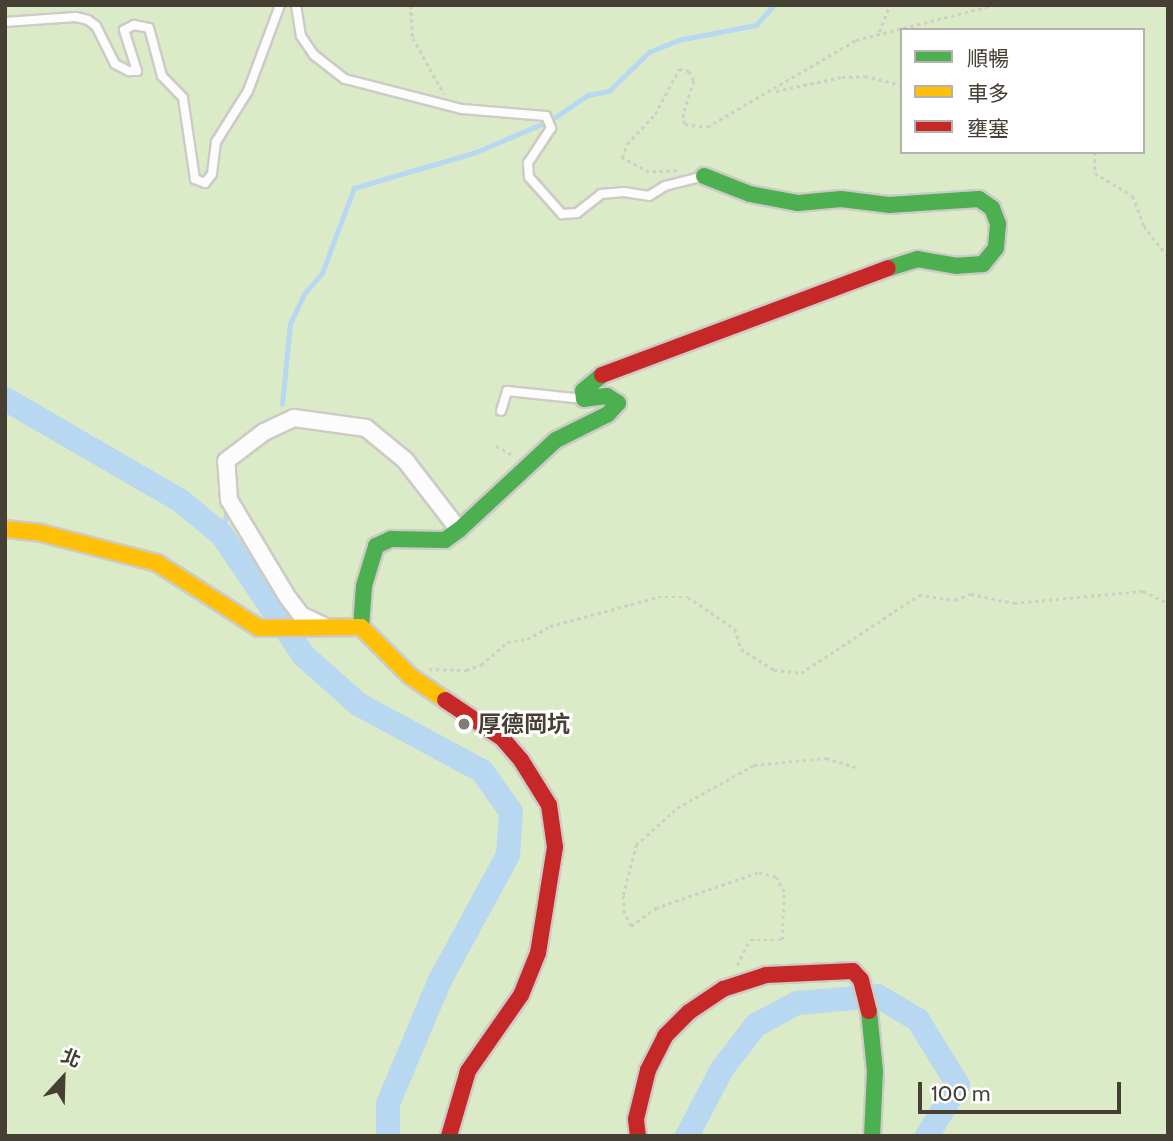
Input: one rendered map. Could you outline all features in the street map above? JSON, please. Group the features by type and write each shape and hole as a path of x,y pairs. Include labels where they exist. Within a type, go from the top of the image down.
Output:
{"street":[{"path":"361,627 364,586 376,546 391,539 445,540 459,530 489,506 528,463 556,440 608,414 618,403 607,397 584,399 583,391 609,369 722,331 821,288 918,259 957,266 983,264 996,248 998,223 992,208 979,199 889,205 841,199 798,203 750,194 704,176"},
{"path":"322,625 300,615 229,500 226,461 264,432 294,418 366,428 381,436 405,460 459,530"},
{"path":"5,529 41,533 157,563 259,628 306,630 322,625 361,627 410,676 502,738 521,760 549,805 555,847 538,953 521,995 468,1071 449,1136"},
{"path":"638,1136 636,1119 648,1070 665,1036 689,1012 723,989 766,975 853,971 861,979 868,1005 875,1071 872,1136"}],"lane":[{"path":"5,22 76,17 88,20 96,26 115,64 129,71 137,71 124,30 134,25 149,28 162,76 183,98 195,179 205,183 212,174 216,142 248,92 280,5"},
{"path":"296,5 301,36 314,55 345,79 490,113 545,116 551,128 528,163 529,177 562,214 577,213 601,194 649,196 665,186 704,176"},
{"path":"501,411 507,391 584,399"}],"path":[{"path":"411,5 413,38 438,77 447,104"},
{"path":"879,33 890,5"},
{"path":"704,176 689,170 649,172 622,158 627,144 655,114 679,69 689,71 694,81 683,114 685,124 695,128 707,127 773,92 856,40 994,5"},
{"path":"773,92 842,77 865,76 900,85"},
{"path":"1095,154 1095,173 1133,197 1144,226 1168,257"},
{"path":"496,446 528,463"},
{"path":"410,676 430,668 466,670 481,665 508,642 527,639 550,626 658,597 688,597 735,629 741,649 774,670 801,673 919,595 956,600 971,594 1014,603 1143,591 1168,603"},
{"path":"734,968 750,940 782,940 784,892 776,877 758,873 657,908 631,926 624,913 623,895 636,845 677,808 754,765 826,758 856,767"}],"green space":[{"path":"5,5 1168,5 1168,1136 5,1136"}],"waterway":[{"path":"554,118 588,95 609,91 649,52 678,40 756,25 774,5"},
{"path":"282,404 290,324 304,294 322,273 354,188 476,152 542,124"},
{"name":"厚德岡坑","path":"5,399 181,501 222,535 304,656 358,704 482,771 511,812 508,855 440,980 388,1104 388,1136"},
{"path":"222,535 227,509"},
{"name":"厚德岡坑","path":"687,1136 722,1069 756,1025 797,1003 878,996 918,1020 958,1085 927,1136"}],"traffic: fast":[{"path":"704,176 750,194 798,203 841,199 889,205 979,199 992,208 998,224 996,248 983,264 957,266 918,259 888,268"},
{"path":"361,627 364,586 376,546 391,539 445,540 459,530 556,440 608,414 618,403 607,396 584,399 583,391 602,375"},
{"path":"869,1011 875,1071 872,1136"}],"traffic: slow":[{"path":"5,529 41,533 157,563 259,628 361,627 410,676 445,700"}],"traffic: jam":[{"path":"602,375 888,268"},
{"path":"445,700 502,738 521,760 549,805 555,847 538,953 521,995 468,1071 449,1136"},
{"path":"638,1136 636,1119 648,1070 665,1036 689,1012 723,989 766,975 853,971 861,980 869,1011"}],"place":[{"name":"厚德岡坑","path":"464,724"}]}
